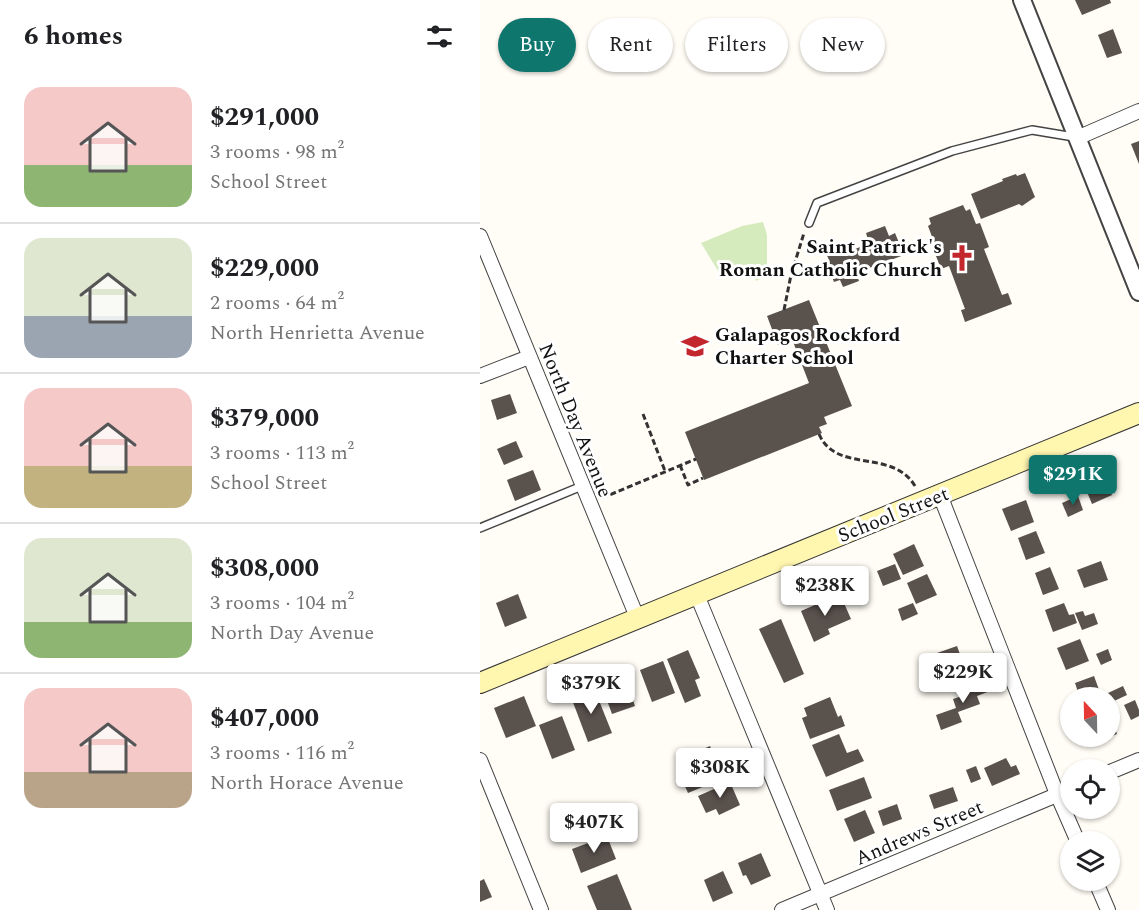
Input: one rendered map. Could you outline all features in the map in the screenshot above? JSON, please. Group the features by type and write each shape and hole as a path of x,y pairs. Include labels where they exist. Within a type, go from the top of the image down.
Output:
{"main road":[{"name":"School Street","path":"480,683 1139,413"}],"street":[{"path":"1022,0 1139,292"},
{"path":"1077,138 1139,111"},
{"name":"North Day Avenue","path":"480,236 637,617"},
{"path":"480,376 528,357"},
{"path":"940,495 1073,831"},
{"path":"697,595 827,910"},
{"path":"480,760 541,910"},
{"path":"1120,768 1139,760"},
{"name":"Andrews Street","path":"782,910 1060,793"},
{"path":"1100,891 1108,910"}],"lane":[{"path":"809,223 817,203 952,151 1032,130 1077,138"},
{"path":"480,528 582,486"}],"path":[{"path":"784,309 800,245 809,223"},
{"path":"643,414 665,471"},
{"path":"819,434 831,451 845,457 890,465 910,478 915,486"},
{"path":"589,503 696,459"},
{"path":"680,465 688,485 703,478"}],"green space":[{"path":"763,222 767,235 767,276 756,281 754,277 723,279 701,243 742,226"}],"building":[{"path":"1075,0 1110,0 1111,3 1082,15"},
{"path":"1113,29 1122,53 1107,58 1098,35"},
{"path":"1139,141 1139,164 1131,144"},
{"path":"1025,173 1035,197 1022,206 1019,204 981,219 971,194 1003,181 1002,179"},
{"name":"Saint Patrick's Roman Catholic Church","path":"963,205 966,211 970,209 976,224 980,223 989,247 984,249 1002,295 1008,293 1012,304 965,322 961,310 965,309 949,266 941,269 931,243 934,242 928,226 931,224 929,218"},
{"path":"885,226 889,236 895,233 904,255 856,273 859,281 843,287 840,280 834,282 826,261 829,260 825,251 849,242 853,250 869,243 866,233"},
{"path":"809,300 852,406 824,417 827,424 819,427 822,433 704,480 685,432 809,383 792,339 778,345 767,316"},
{"path":"510,394 517,413 497,420 491,400"},
{"path":"516,441 523,457 504,465 497,449"},
{"path":"1110,462 1116,476 1106,481 1112,495 1092,504 1080,475"},
{"path":"533,470 541,490 515,501 507,480"},
{"path":"1078,496 1083,510 1068,517 1062,503"},
{"path":"1026,500 1034,522 1011,531 1002,509"},
{"path":"1036,531 1045,553 1026,560 1018,538"},
{"path":"914,544 924,566 903,575 893,554"},
{"path":"1101,561 1108,580 1084,588 1077,570"},
{"path":"895,564 901,579 883,586 877,571"},
{"path":"1050,567 1059,589 1043,595 1035,573"},
{"path":"927,574 937,595 916,604 907,583"},
{"path":"518,594 527,618 505,627 496,603"},
{"path":"840,594 851,619 828,629 830,634 814,642 801,611"},
{"path":"913,603 918,614 902,621 898,609"},
{"path":"1064,603 1069,615 1074,614 1077,623 1053,632 1045,610"},
{"path":"1083,611 1085,616 1094,613 1098,624 1082,630 1075,613"},
{"path":"781,619 804,674 784,683 759,629"},
{"path":"1080,639 1089,661 1066,670 1057,648"},
{"path":"957,646 966,671 947,679 937,653"},
{"path":"1108,649 1112,660 1101,665 1096,654"},
{"path":"688,650 700,678 695,680 701,696 685,703 667,659"},
{"path":"663,661 675,693 652,702 640,670"},
{"path":"624,675 635,706 612,714 601,684"},
{"path":"1094,676 1098,687 1076,687 1075,683"},
{"path":"985,679 990,691 977,696 980,704 958,712 962,722 941,730 936,715 956,708 953,699 962,696 959,689"},
{"path":"1123,686 1127,695 1120,698 1120,687"},
{"path":"594,688 612,733 588,742 571,697"},
{"path":"524,696 536,726 506,738 494,708"},
{"path":"830,697 838,717 841,715 845,726 810,739 802,718 807,716 804,708"},
{"path":"1135,700 1139,716 1131,720 1124,705"},
{"path":"562,716 575,750 552,759 539,725"},
{"path":"839,734 847,753 858,749 864,761 826,777 812,745"},
{"path":"710,746 718,766 723,763 729,776 688,793 683,782 689,779 680,759"},
{"path":"1006,758 1011,767 1016,765 1020,774 992,786 984,768"},
{"path":"976,766 981,779 971,783 966,770"},
{"path":"864,777 872,798 837,811 829,790"},
{"path":"730,782 740,805 719,815 716,809 706,813 698,796"},
{"path":"953,787 958,801 934,809 929,795"},
{"path":"897,804 902,819 883,826 878,811"},
{"path":"579,806 590,831 570,840 558,814"},
{"path":"865,810 875,833 854,842 844,819"},
{"path":"607,836 616,859 581,873 572,849"},
{"path":"761,853 771,876 751,885 746,875 743,876 738,863"},
{"path":"723,871 733,893 713,902 704,880"},
{"path":"617,874 632,910 597,910 587,886"},
{"path":"484,879 492,897 480,902 480,881"}],"place":[{"name":"Saint Patrick's Roman Catholic Church","path":"962,258"},
{"name":"Galapagos Rockford Charter School","path":"695,346"}]}
